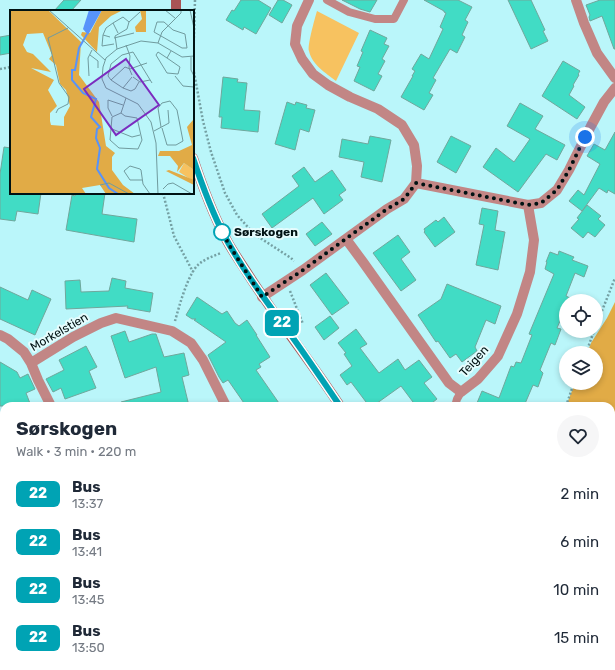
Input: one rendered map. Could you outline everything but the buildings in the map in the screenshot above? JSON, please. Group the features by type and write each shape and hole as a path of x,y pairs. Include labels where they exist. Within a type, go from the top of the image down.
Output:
{"main road":[{"path":"194,161 217,222 231,248 262,297 304,353 337,402"}],"street":[{"path":"262,297 303,270 387,209 404,199 416,183 417,166 414,145 402,124 378,109 350,97 328,85 313,74 302,59 295,44 295,38 297,26 309,0"},
{"path":"576,0 597,53 615,78"},
{"path":"416,183 528,205 541,203 557,190 604,102 615,88"},
{"name":"Teigen","path":"346,239 449,383 461,392 478,378 498,356 517,314 530,272 534,240 528,205"},
{"name":"Morkelstien","path":"31,363 73,337 101,323 116,318 172,331 191,343 203,360 224,402"},
{"path":"0,335 8,339 24,352 31,363 49,402"}],"lane":[{"path":"327,0 349,12 375,19 394,19 404,0"},
{"path":"457,402 461,392"}],"path":[{"path":"194,34 195,0"},
{"path":"0,69 10,68"},
{"path":"194,72 203,121 211,152 225,193 237,215 254,234 291,258 303,270"},
{"path":"162,194 174,236 193,272"},
{"path":"172,331 185,290 198,264 231,248"},
{"path":"603,308 615,278"},
{"path":"286,281 303,324"},
{"path":"567,402 572,390"}],"shaded area":[{"path":"317,11 359,33 336,81 316,65 309,51 310,38"},
{"path":"615,302 615,402 568,402 572,390 603,390 603,346 590,346 594,338 603,338 603,324"}],"bus line":[{"name":"22","path":"194,161 208,200 225,238 262,297 304,353 337,402"}],"place":[{"name":"Sørskogen","path":"222,232"}],"route":[{"path":"222,232 221,230 262,297 303,270 387,209 404,199 416,183 528,205 541,203 557,190 569,170 585,137"}]}
